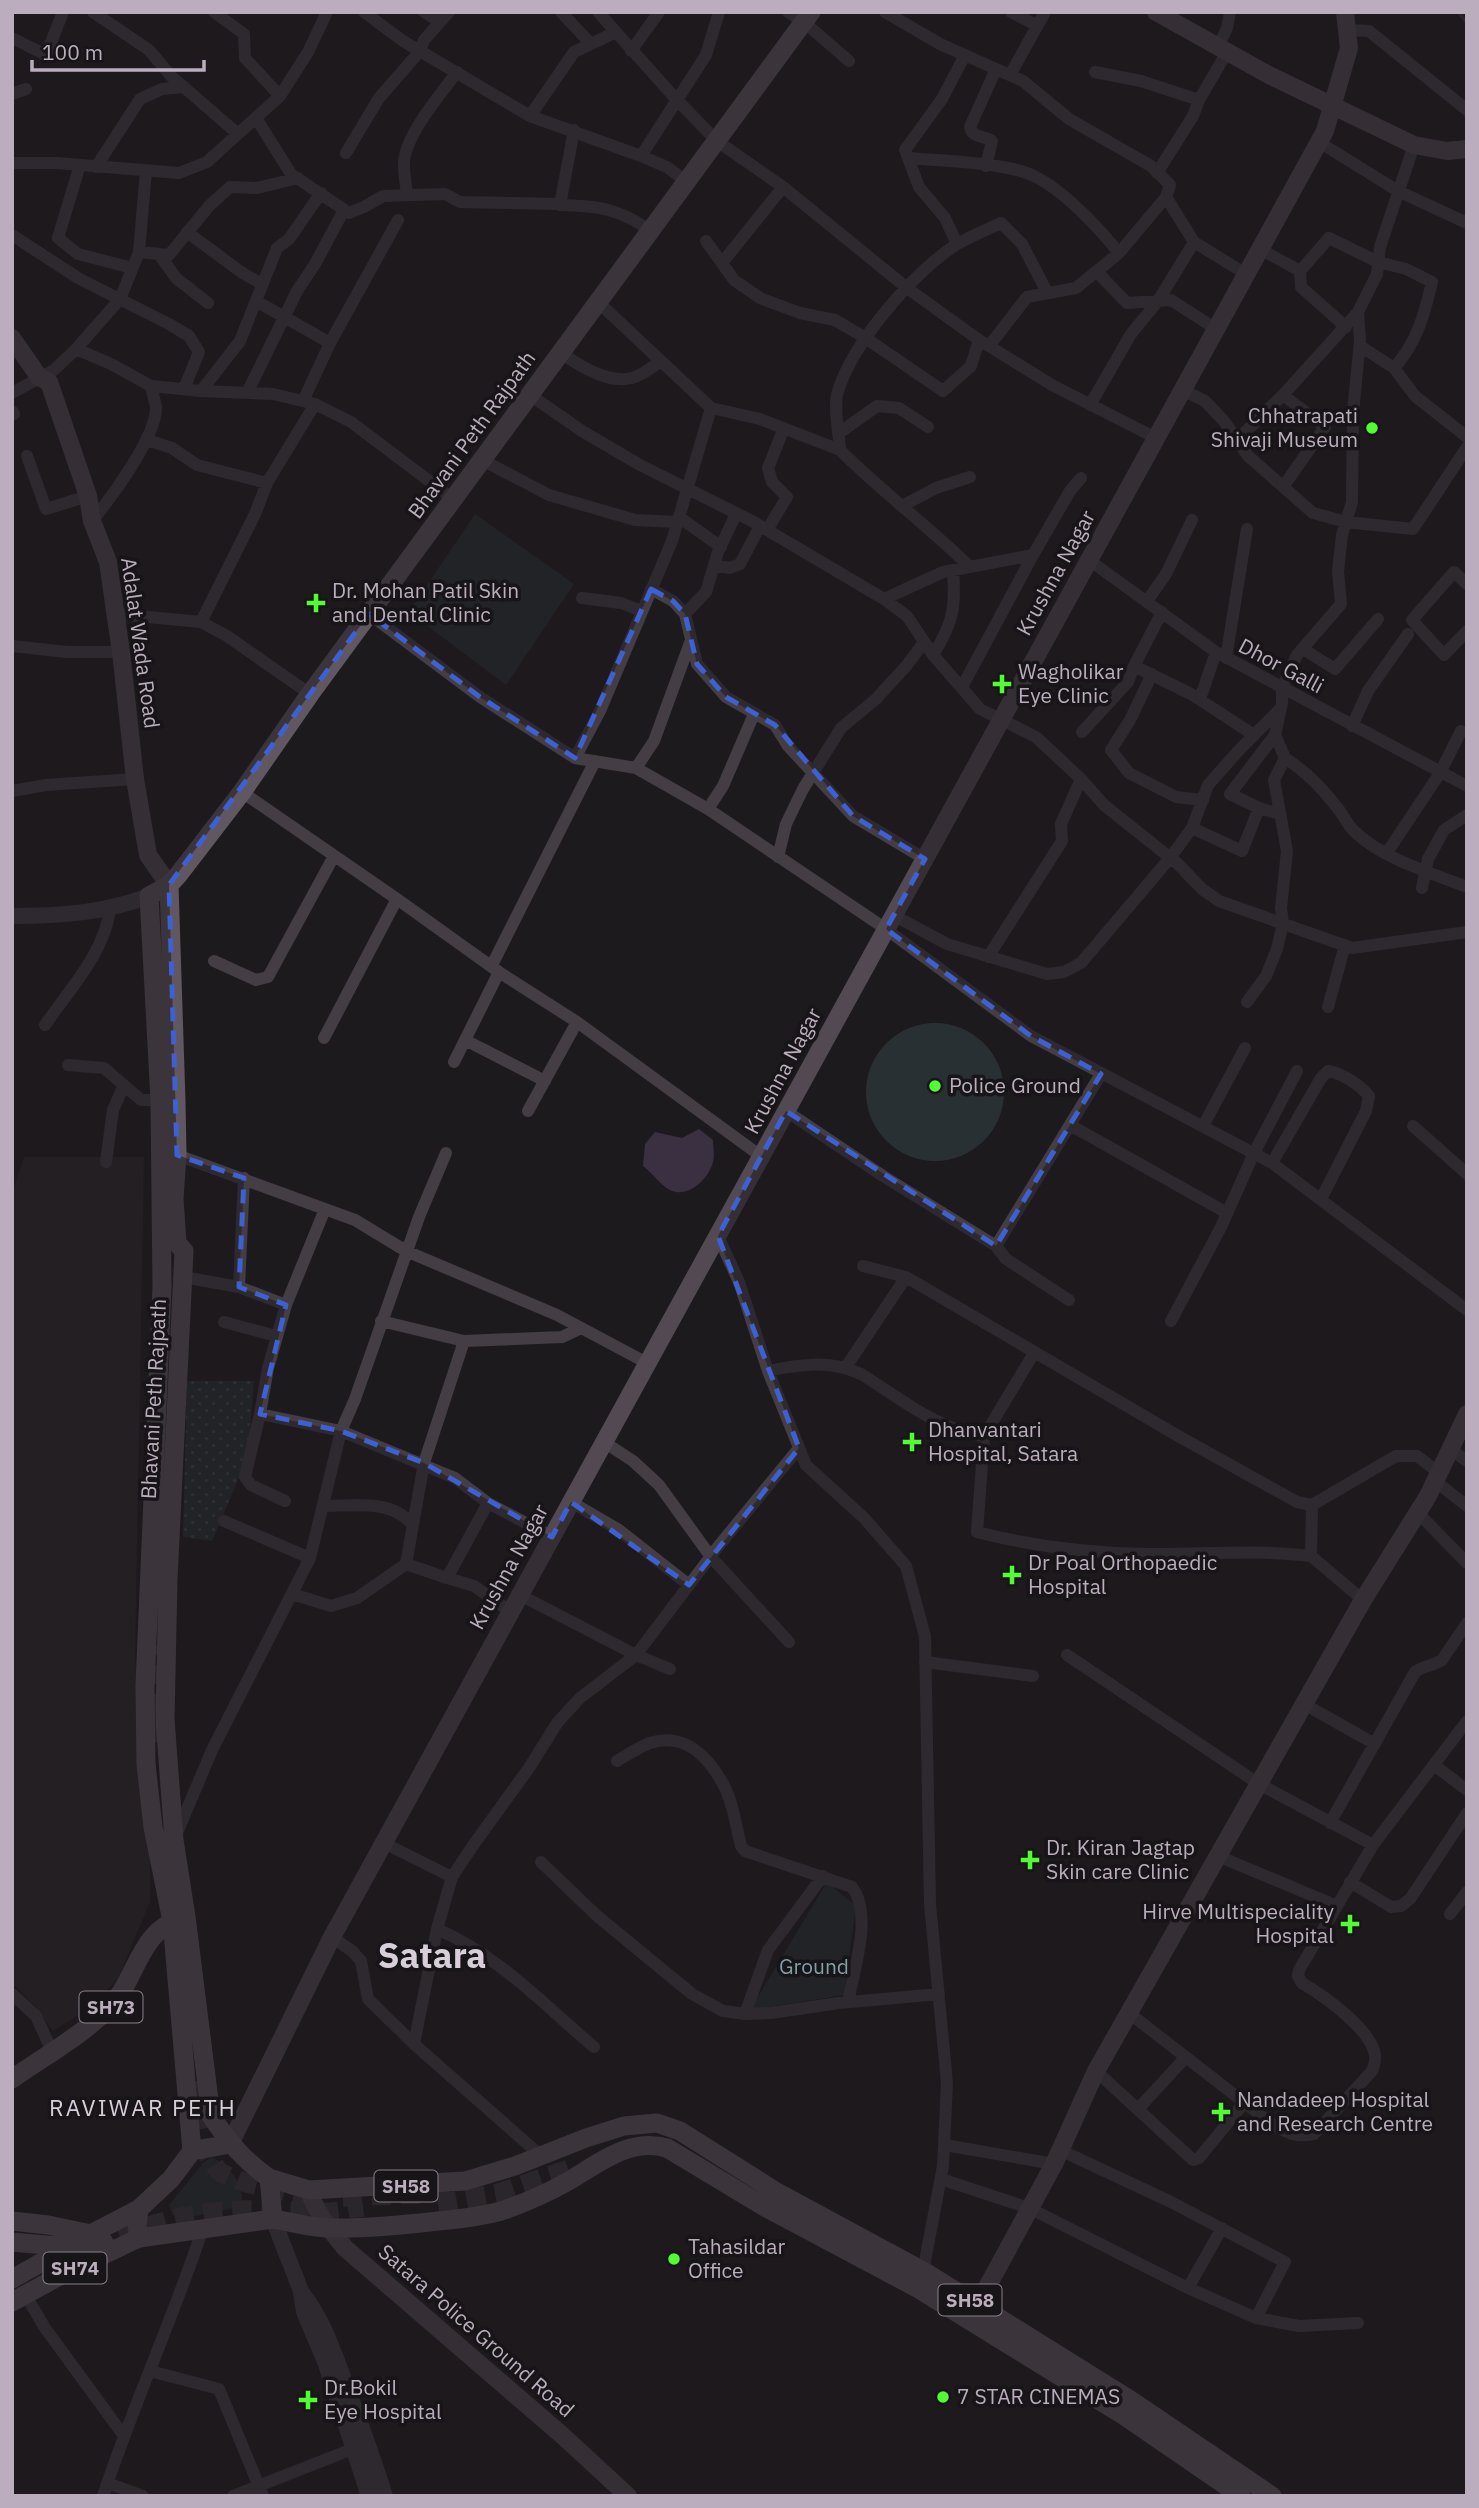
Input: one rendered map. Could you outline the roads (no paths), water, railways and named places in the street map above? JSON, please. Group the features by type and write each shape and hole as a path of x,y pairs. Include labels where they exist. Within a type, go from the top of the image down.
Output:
{"main road":[{"path":"1156,12 1332,107 1414,145 1447,151 1467,149"},
{"name":"Bhavani Peth Rajpath","path":"149,896 169,885 242,792 310,694 717,141 801,16"},
{"name":"Krushna Nagar","path":"230,2144 332,1937 1325,131 1349,48 1343,17"},
{"name":"Adalat Wada Road","path":"12,338 39,377 49,382 88,496 92,520 108,562 135,779 148,855 169,885"},
{"path":"148,855 160,1100 162,1287 145,1686 146,1764 166,1846 211,2116 230,2144 269,2178 273,2219"},
{"name":"Bhavani Peth Rajpath","path":"166,1846 169,1566 184,1251 177,1242 174,1199 177,1155 169,885"},
{"path":"158,1627 166,1473 170,1275 177,1242"},
{"path":"974,2313 1057,2157 1096,2071 1363,1600 1417,1512 1466,1419"},
{"path":"12,2221 91,2234 139,2209 171,2179 192,2151 179,1919"},
{"name":"SH73","path":"12,2079 86,2028 111,2006 123,1989 143,1948 156,1931 179,1919"},
{"name":"SH58","path":"269,2178 309,2190 465,2181 624,2126 657,2123 680,2131 725,2171"},
{"path":"598,2161 567,2162 624,2126"},
{"path":"192,2151 230,2144"},
{"name":"SH58","path":"69,2247 273,2219 329,2228 405,2225 475,2217 501,2211 564,2183 598,2161 640,2145 656,2145 775,2191 974,2313 1241,2496"},
{"name":"Satara Police Ground Road","path":"309,2190 329,2228 345,2248 563,2436 628,2496"},
{"path":"139,2209 139,2238"},
{"name":"SH74","path":"18,2290 69,2247 91,2234"},
{"name":"SH74","path":"18,2290 139,2238"},
{"path":"12,2242 69,2247"},
{"name":"SH58","path":"974,2313 1132,2401 1272,2496"}],"street":[{"path":"12,38 46,55 64,12"},
{"path":"93,12 149,50 171,76 238,134"},
{"path":"214,12 244,34 245,58 280,96"},
{"path":"12,163 57,163 179,173 207,162 280,96 308,52 327,12"},
{"path":"364,12 420,51 530,116 641,156 667,167 687,182"},
{"path":"346,153 379,98 420,51 424,40 444,17 424,12"},
{"path":"561,12 592,44"},
{"path":"598,12 631,51 717,141 783,187 907,288 984,343 1090,405 1156,438"},
{"path":"631,51 659,12"},
{"path":"641,156 706,55 719,12"},
{"path":"706,242 734,280 760,298 800,313 835,320 943,391 971,366 984,343 1027,296 1076,288 1119,253 1166,197 1170,185 1151,166 1069,119 1023,81 940,44 885,12"},
{"path":"1011,12 1036,25"},
{"path":"1010,75 1045,12"},
{"path":"1157,173 1194,116 1223,50 1230,12"},
{"path":"801,16 849,61"},
{"path":"1343,17 1369,31 1467,110"},
{"path":"530,116 573,52 616,32"},
{"path":"957,244 945,218 919,187 905,150 943,99 965,55"},
{"path":"986,166 992,141 977,136 971,132 970,127 996,69"},
{"path":"407,194 404,162 407,149 416,131 457,72"},
{"path":"1095,72 1141,81 1199,100"},
{"path":"96,167 140,99 162,89 184,87"},
{"path":"12,94 26,89"},
{"path":"256,118 291,174 349,213 383,196 445,194 460,202 600,206 635,220 651,231"},
{"path":"560,204 574,130"},
{"path":"1319,142 1398,191 1467,223"},
{"path":"1237,440 1283,395 1358,312 1377,274 1380,247 1414,145"},
{"path":"908,158 1017,169 1035,176 1048,184 1105,236 1119,253"},
{"path":"80,165 58,238 78,254 132,268"},
{"path":"12,393 54,370 120,299 139,252 146,171"},
{"path":"139,252 169,255 209,206 230,187 257,188 298,178"},
{"path":"722,263 783,187"},
{"path":"201,391 240,341 277,248 289,239 321,193"},
{"path":"1166,197 1194,242 1246,274"},
{"path":"248,391 297,291 345,209"},
{"path":"201,622 255,514 267,483 310,401 330,343 398,220"},
{"path":"840,450 836,394 864,337 927,268 957,244 1000,223 1022,244 1047,292"},
{"path":"187,232 262,285"},
{"path":"12,235 78,278 189,336 199,352 184,389"},
{"path":"1346,327 1301,287 1300,271 1329,238 1378,262 1406,269 1432,282 1423,323 1404,357 1394,368"},
{"path":"1090,405 1131,334 1158,301 1194,242"},
{"path":"1260,249 1300,271"},
{"path":"159,254 176,278 208,303"},
{"path":"1097,272 1128,303 1171,300 1216,329"},
{"path":"256,301 330,343"},
{"path":"598,302 711,408 761,419 840,450 970,567"},
{"path":"1280,814 1259,808 1230,794 1275,735 1282,688 1297,655 1341,604 1338,571 1342,535 1352,502 1353,412 1360,346 1358,312"},
{"path":"1360,346 1394,368 1415,396 1467,437"},
{"path":"76,349 111,363 150,386 201,391 248,391 310,401 351,422 453,499"},
{"path":"561,353 579,365 617,379 644,373 661,361"},
{"path":"92,520 106,504 151,434 156,408 150,386"},
{"path":"1182,390 1205,401 1224,421 1248,456 1313,513 1346,522 1413,529 1467,447"},
{"path":"530,395 582,431 687,490 764,528 884,599 907,616 933,655 980,709 1036,737 1081,779 1104,805 1219,901 1352,948 1467,932"},
{"path":"1283,395 1325,427 1283,487"},
{"path":"839,433 877,406 899,408 928,427"},
{"path":"575,758 600,711 678,520 711,408"},
{"path":"714,565 730,569 740,564 787,497 772,482 768,468 784,428"},
{"path":"147,440 172,448 197,465 267,483"},
{"path":"27,456 46,509 88,496"},
{"path":"482,460 549,495 635,520 678,520 721,547"},
{"path":"902,506 936,488 970,477"},
{"path":"962,687 1033,555 1070,491 1082,478"},
{"path":"685,614 706,592 714,565 736,513"},
{"path":"1147,601 1166,574 1192,520"},
{"path":"1199,699 1221,655 1247,529"},
{"path":"884,599 943,572 1033,555"},
{"name":"Dhor Galli","path":"1089,560 1221,655 1467,786"},
{"path":"933,655 948,630 955,596 953,570"},
{"path":"1467,584 1454,572 1412,620 1444,654 1467,631"},
{"path":"651,589 673,601 685,614 697,664 726,697 775,725 788,746 853,816 925,859"},
{"path":"582,598 621,603 642,611"},
{"path":"1082,732 1128,682 1163,612"},
{"path":"116,614 201,622 238,643 310,694"},
{"path":"369,614 480,697 575,758 636,768 708,809 778,857 890,922 1031,1036 1272,1163 1467,1310"},
{"path":"1303,649 1335,669 1378,619"},
{"path":"1352,726 1368,691 1408,634"},
{"path":"636,768 654,741 691,640"},
{"path":"778,857 786,824 841,728 876,699 924,642"},
{"path":"12,646 66,652 121,652"},
{"path":"1134,666 1199,699 1254,736"},
{"path":"1153,674 1130,720 1111,750 1129,773 1176,797 1203,800"},
{"path":"890,922 947,944 1047,974 1064,972 1081,963 1192,828 1208,785 1281,708"},
{"path":"708,809 723,786 754,714"},
{"path":"1386,854 1440,773 1461,732"},
{"path":"1275,735 1284,758 1316,783 1336,805 1353,831 1386,854 1467,887"},
{"path":"1247,1002 1266,976 1277,949 1283,923 1282,896 1287,851 1274,780 1284,758"},
{"path":"454,1062 595,761"},
{"path":"12,791 46,785 135,779"},
{"path":"988,957 1062,841 1061,824 1081,779"},
{"path":"242,792 496,969 577,1022 762,1157"},
{"path":"1192,828 1242,851 1259,808"},
{"path":"1422,888 1428,859 1444,830 1467,815"},
{"path":"214,961 256,980 268,977 334,856"},
{"path":"12,916 57,916 110,909 149,896"},
{"path":"324,1038 397,899"},
{"path":"45,1025 88,965 108,925 110,909"},
{"path":"1328,1007 1345,945"},
{"path":"528,1111 577,1022"},
{"path":"465,1040 545,1081"},
{"path":"1203,1126 1245,1048"},
{"path":"68,1065 104,1068 141,1100 160,1100"},
{"path":"1171,1321 1297,1071"},
{"path":"1272,1163 1321,1078 1328,1071 1363,1088 1369,1096 1366,1111 1321,1199"},
{"path":"996,1246 1101,1074"},
{"path":"106,1163 113,1110 124,1085"},
{"path":"786,1111 883,1177 996,1246 1006,1259 1069,1300"},
{"path":"1070,1125 1227,1213"},
{"path":"1413,1126 1467,1174"},
{"path":"166,1846 310,1558 341,1431 355,1399 406,1251 446,1153"},
{"path":"177,1155 355,1220 406,1251 557,1315 647,1363"},
{"path":"239,1287 244,1178"},
{"path":"285,1501 251,1485 245,1477 276,1336 325,1209"},
{"path":"718,1236 739,1282 768,1371 806,1465 864,1518 906,1566 925,1636 930,1904 947,2082 941,2179 921,2280"},
{"path":"863,1266 906,1277 1297,1502 1312,1505 1396,1456 1417,1456 1467,1506"},
{"path":"183,1277 239,1287 286,1306"},
{"path":"846,1367 906,1277"},
{"path":"381,1321 464,1341 562,1337 581,1328"},
{"path":"224,1322 276,1336"},
{"path":"292,1594 331,1606 357,1598 406,1564 411,1523 424,1463 464,1341"},
{"path":"1034,1353 984,1436 977,1532 1022,1544 1144,1554 1275,1552 1311,1556 1363,1600"},
{"path":"768,1371 800,1364 846,1367 946,1427 984,1436"},
{"path":"260,1414 341,1431 424,1463 455,1478 488,1503 552,1537"},
{"path":"604,1442 633,1461 659,1485 711,1557 789,1642"},
{"path":"414,2044 437,1929 452,1877 558,1723 580,1698 636,1655 799,1448"},
{"path":"1450,1449 1467,1461"},
{"path":"571,1502 618,1530 689,1585"},
{"path":"447,1578 488,1503"},
{"path":"1311,1556 1312,1505"},
{"path":"323,1506 386,1507 404,1514 411,1523"},
{"path":"1417,1512 1467,1563"},
{"path":"223,1521 310,1558"},
{"path":"406,1564 474,1586 510,1612"},
{"path":"520,1595 670,1670"},
{"path":"1330,1823 1415,1672 1442,1660 1467,1623"},
{"path":"1067,1655 1259,1784 1373,1845"},
{"path":"925,1662 1033,1676"},
{"path":"1304,1704 1375,1744"},
{"path":"1129,2013 1272,2124 1302,2137 1314,2134 1372,2071 1376,2058 1373,2046 1360,2029 1346,2015 1303,1983 1298,1976 1299,1970 1373,1845 1467,1721"},
{"path":"617,1761 650,1743 671,1740 689,1744 706,1759 724,1785 741,1846 745,1851 852,1887 860,1897 863,1917 848,2002"},
{"path":"1434,1766 1467,1790"},
{"path":"1350,1882 1391,1907 1401,1906 1410,1899 1467,1813"},
{"path":"384,1843 452,1877"},
{"path":"1218,1856 1337,1906"},
{"path":"541,1862 596,1915 692,1994 723,2011 744,2014 771,2013 848,2002 939,1994"},
{"path":"744,2014 768,1950 823,1876"},
{"path":"1450,1914 1467,1892"},
{"path":"437,1929 470,1945 499,1964 594,2047"},
{"path":"332,1937 361,1961 368,1999 414,2044 540,2155"},
{"path":"12,1994 36,2016 52,2051"},
{"path":"1138,2109 1185,2058"},
{"path":"1096,2071 1193,2160 1199,2158 1244,2103"},
{"path":"945,2145 1057,2157 1124,2179 1285,2262 1256,2318"},
{"path":"941,2179 1029,2208 1188,2288 1256,2318 1299,2326 1357,2323"},
{"path":"273,2219 301,2291 315,2309 360,2446 369,2496"},
{"path":"143,2496 106,2489 203,2228"},
{"path":"1188,2288 1222,2228"},
{"path":"18,2290 124,2437"},
{"path":"150,2371 219,2389 261,2490"},
{"path":"233,2496 261,2490 360,2446"},
{"path":"360,2446 385,2496"}],"waterway":[{"path":"1458,12 1467,23"}],"tunnel":[{"path":"157,1646 157,1742"},
{"path":"197,2081 205,2150 219,2172 246,2183 313,2198"},
{"path":"438,2204 498,2193 569,2169"},
{"path":"343,2197 425,2194 456,2188"},
{"path":"42,2275 124,2235 188,2216 226,2211 325,2212 363,2207"}],"place":[{"name":"Chhatrapati Shivaji Museum","path":"1372,428"},
{"name":"Dr. Mohan Patil Skin and Dental Clinic","path":"316,603"},
{"name":"Wagholikar Eye Clinic","path":"1002,684"},
{"name":"Police Ground","path":"935,1086"},
{"name":"Dhanvantari Hospital, Satara","path":"912,1442"},
{"name":"Dr Poal Orthopaedic Hospital","path":"1012,1575"},
{"name":"Dr. Kiran Jagtap Skin care Clinic","path":"1030,1860"},
{"name":"Hirve Multispeciality Hospital","path":"1350,1924"},
{"name":"Nandadeep Hospital and Research Centre","path":"1221,2112"},
{"name":"Tahasildar Office","path":"674,2259"},
{"name":"7 STAR CINEMAS","path":"943,2397"},
{"name":"Dr.Bokil Eye Hospital","path":"308,2400"}],"district":[{"name":"Satara","path":"432,1956"},
{"name":"RAVIWAR PETH","path":"143,2108"}],"park label":[{"name":"Ground","path":"814,1967"}]}
